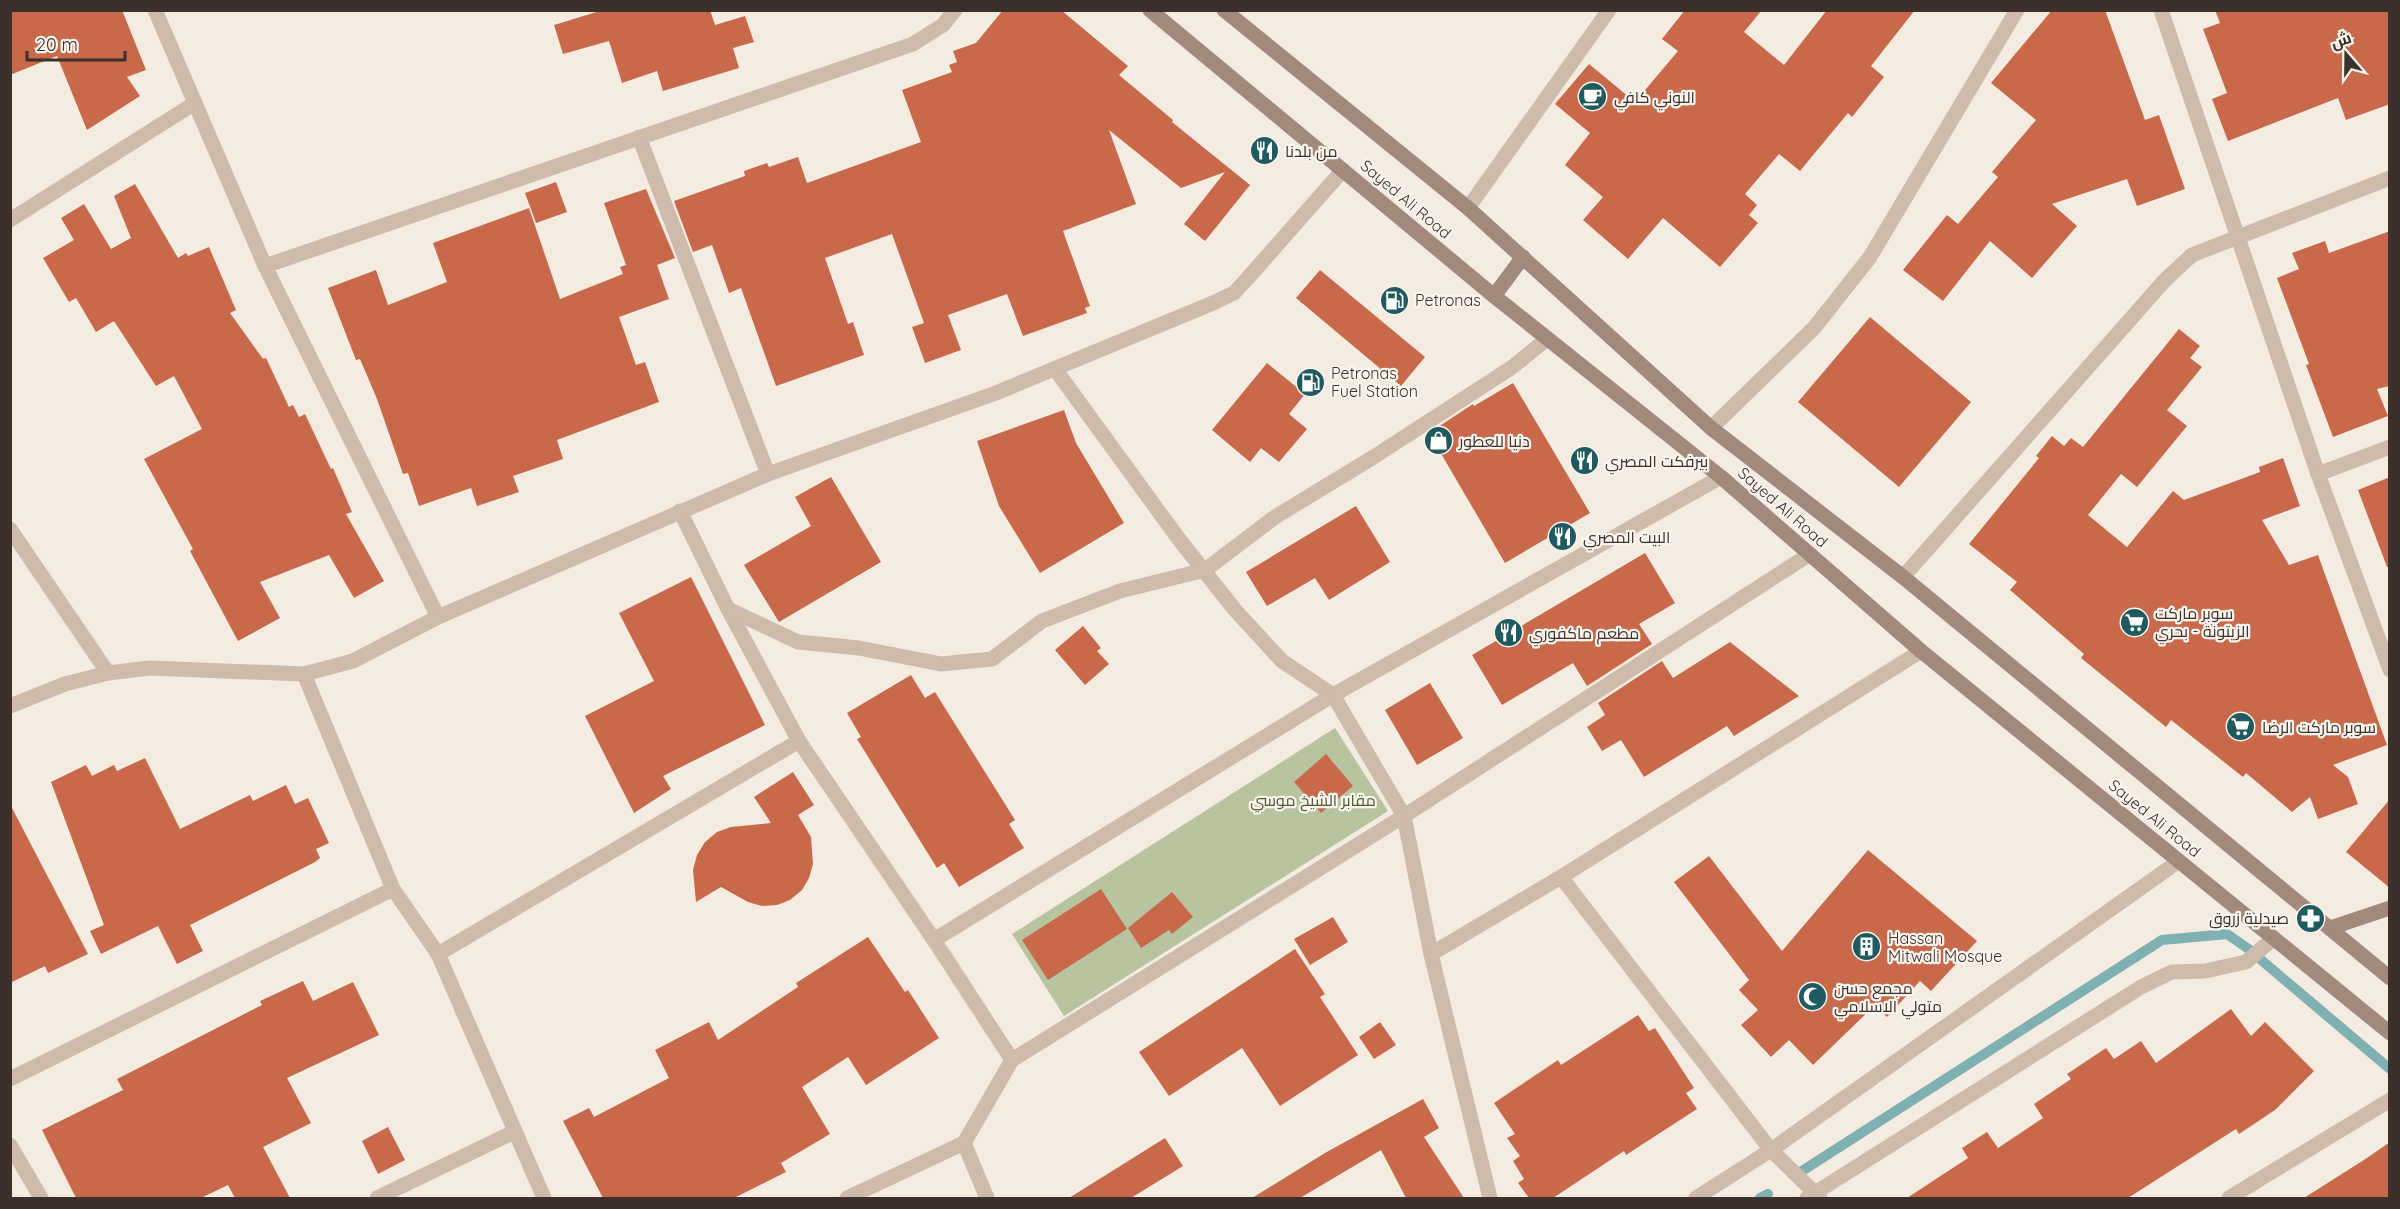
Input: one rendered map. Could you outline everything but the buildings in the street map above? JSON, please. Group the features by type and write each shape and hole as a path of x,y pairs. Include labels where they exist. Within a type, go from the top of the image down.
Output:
{"main road":[{"name":"Sayed Ali Road","path":"1150,10 1546,339 1721,477 1921,651 2390,1033"},
{"name":"Sayed Ali Road","path":"1224,10 1468,208 1711,428 1903,578 2390,978"},
{"path":"1494,296 1524,257"},
{"path":"2330,928 2390,908"}],"street":[{"path":"155,10 265,266 438,618"},
{"path":"265,266 913,44 943,25 955,10"},
{"path":"1468,208 1609,10"},
{"path":"1711,428 1814,328 1870,257 2017,10"},
{"path":"2161,10 2318,474 2390,670"},
{"path":"10,220 195,103"},
{"path":"639,137 768,474"},
{"path":"10,706 65,684 108,673 149,668 304,674 354,661 438,618 768,474 996,393 1234,292 1343,170"},
{"path":"1903,578 2165,280 2192,255 2390,178"},
{"path":"728,609 798,642 859,648 941,664 992,659 1042,621 1120,591 1205,570 1275,517 1372,458 1511,368 1546,339"},
{"path":"1055,369 1178,538 1234,610 1282,661 1333,695 1404,816 1431,954 1490,1198"},
{"path":"2318,474 2390,447"},
{"path":"934,940 1333,695 1721,477"},
{"path":"680,511 728,609 799,741 1012,1060"},
{"path":"10,529 108,673"},
{"path":"847,1198 964,1143 1012,1060 1404,816 1810,554"},
{"path":"1431,954 1561,877 1921,651"},
{"path":"304,674 393,889 438,954 544,1198"},
{"path":"438,954 799,741"},
{"path":"1696,1198 1771,1150 2179,861"},
{"path":"1561,877 1771,1150 1814,1197 2141,987 2172,972 2205,971 2246,962 2274,938"},
{"path":"10,1079 393,889"},
{"path":"2229,1198 2390,1100"},
{"path":"377,1198 514,1132"},
{"path":"964,1143 987,1198"},
{"path":"10,1145 40,1198"}],"green space":[{"name":"مقابر الشيخ موسي","path":"1335,728 1388,811 1064,1016 1012,934"}],"waterway":[{"path":"1802,1171 2162,940 2227,934 2250,950"},
{"path":"2260,959 2390,1069"},
{"path":"1760,1198 1768,1194"}],"place":[{"name":"النوني كافي","path":"1593,97"},
{"name":"من بلدنا","path":"1264,151"},
{"name":"Petronas","path":"1394,300"},
{"name":"Petronas Fuel Station","path":"1310,382"},
{"name":"دنيا للعطور","path":"1438,441"},
{"name":"بيرفكت المصري","path":"1584,461"},
{"name":"البيت المصري","path":"1562,537"},
{"name":"سوبر ماركت الزيتونة - بحري","path":"2134,622"},
{"name":"مطعم ماكفوري","path":"1508,633"},
{"name":"سوبر ماركت الرضا","path":"2241,727"},
{"name":"صيدلية زروق","path":"2310,918"},
{"name":"Hassan Mitwali Mosque","path":"1867,947"},
{"name":"مجمع حسن متولي الاسلامي","path":"1813,997"}]}
